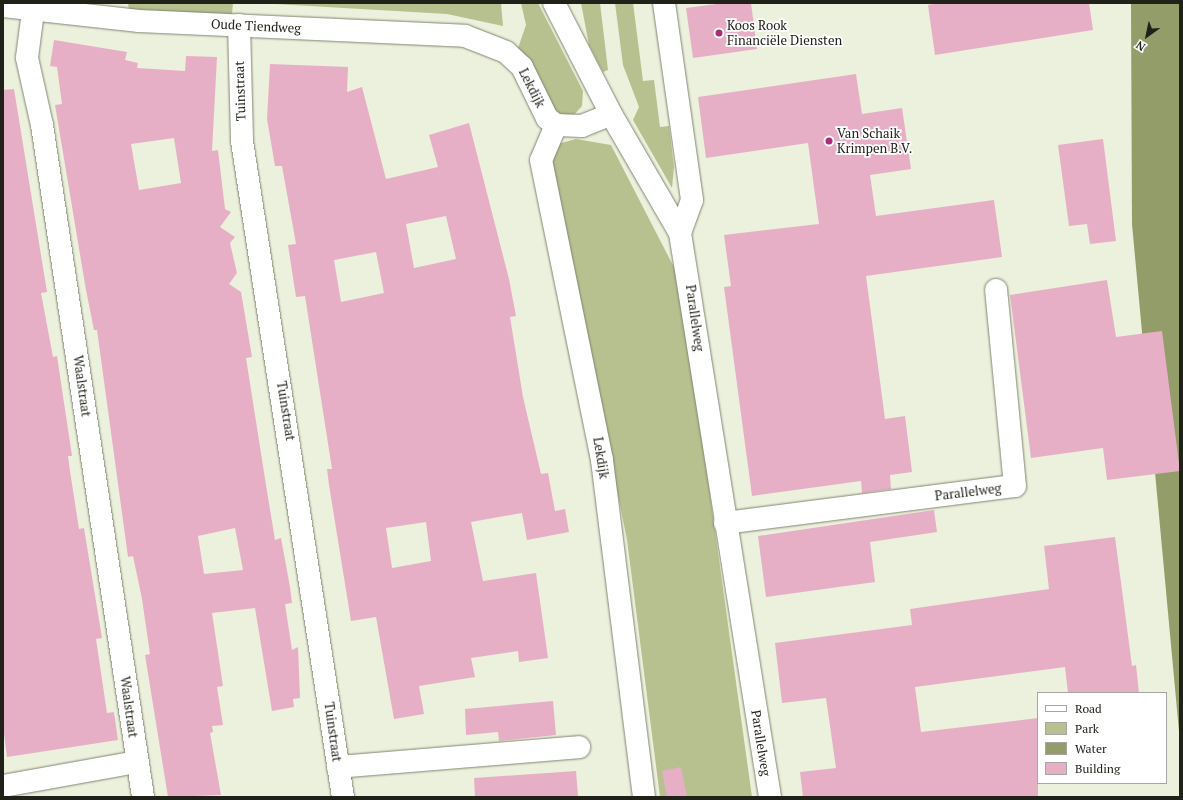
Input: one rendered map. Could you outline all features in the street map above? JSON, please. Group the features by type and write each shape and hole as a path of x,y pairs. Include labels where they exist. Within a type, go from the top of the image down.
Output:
{"street":[{"name":"Parallelweg","path":"664,3 692,200 680,233"},
{"name":"Parallelweg","path":"555,4 611,114 680,233 725,523 770,797"},
{"name":"Oude Tiendweg","path":"3,6 33,11 139,21 239,24 465,36 506,52"},
{"name":"Waalstraat","path":"33,11 27,58 42,125 143,797"},
{"name":"Tuinstraat","path":"239,24 242,141 343,797"},
{"name":"Lekdijk","path":"506,52 522,67 547,118 556,126 541,160 602,460 644,797"},
{"path":"556,126 582,126 611,114"},
{"name":"Parallelweg","path":"725,523 1015,486 996,290"},
{"path":"338,767 579,747"},
{"path":"3,786 137,762"}],"green space":[{"path":"128,3 233,3 232,14 129,10"},
{"path":"258,3 501,3 503,26 447,14"},
{"path":"521,3 538,3 583,91 582,106 572,117 556,112 517,51 526,25"},
{"path":"581,3 600,3 608,70 603,72 589,45"},
{"path":"615,3 633,3 643,81 654,80 660,127 669,126 674,167 672,188 633,120 639,107 623,65"},
{"path":"576,139 611,145 680,279 752,797 660,797 627,540 551,159 554,145"}],"water":[{"path":"1131,3 1180,3 1180,742 1132,224"}],"building":[{"path":"724,3 751,3 757,49 693,58 686,8"},
{"path":"940,3 1089,3 1093,30 935,55 928,5"},
{"path":"54,40 127,52 125,60 138,63 137,68 185,71 186,56 217,57 212,151 218,150 225,209 231,212 220,227 235,237 230,243 237,273 229,284 241,292 252,357 246,358 275,540 281,538 290,587 292,603 285,604 292,650 298,647 300,698 293,699 294,707 272,711 255,608 212,613 223,686 217,687 223,725 212,726 213,732 210,733 221,795 168,797 145,655 150,654 142,599 133,556 128,557 97,330 94,330 86,290 55,105 62,104 57,67 50,66","holes":["174,138 181,183 139,190 131,144","235,528 243,570 204,574 198,536"]},
{"path":"270,64 348,67 347,92 362,87 386,179 438,167 429,135 469,123 509,279 516,316 510,317 523,397 541,474 548,473 555,511 565,509 569,532 527,540 522,513 471,522 483,581 536,573 548,658 519,662 518,651 471,658 475,677 419,686 424,714 394,719 376,617 351,621 329,485 327,469 332,469 305,296 296,297 288,245 296,244 282,166 275,166 267,119","holes":["446,216 456,259 414,268 406,224","376,252 384,293 341,302 334,260","426,522 431,561 392,568 386,528"]},
{"path":"856,74 862,114 902,108 911,169 870,175 876,216 994,200 1002,257 866,276 885,419 905,416 912,472 890,475 891,489 862,493 861,481 752,496 724,287 731,286 724,235 819,224 808,143 706,158 698,97"},
{"path":"14,89 47,292 41,293 53,357 57,356 72,456 68,456 79,529 84,528 102,638 96,639 107,713 114,712 118,740 7,757 3,726 3,90"},
{"path":"1103,139 1116,241 1090,244 1087,224 1069,226 1058,145"},
{"path":"1107,280 1116,337 1162,331 1180,471 1107,480 1103,448 1031,458 1010,295"},
{"path":"934,510 937,532 870,542 875,582 766,597 758,536"},
{"path":"1115,537 1132,666 1136,665 1139,692 1068,692 1065,667 915,687 921,732 1037,718 1038,797 803,797 800,772 836,768 826,698 782,703 775,643 912,625 910,609 1049,589 1044,546"},
{"path":"553,701 556,735 499,741 498,732 466,735 465,709"},
{"path":"681,767 687,797 667,797 662,771"},
{"path":"576,771 578,796 475,797 474,778"}],"place":[{"name":"Koos Rook Financiële Diensten","path":"719,33"},
{"name":"Van Schaik Krimpen B.V.","path":"829,141"}]}
